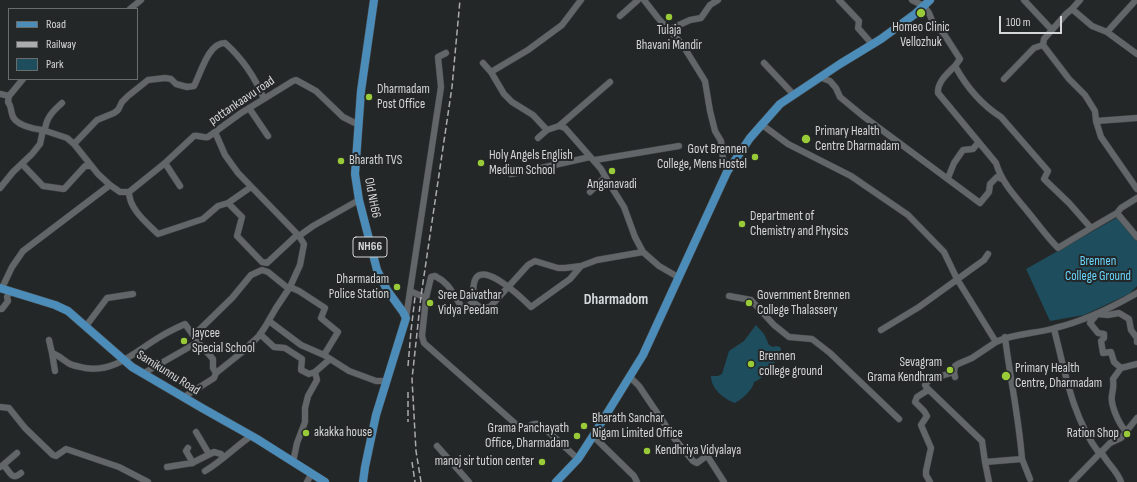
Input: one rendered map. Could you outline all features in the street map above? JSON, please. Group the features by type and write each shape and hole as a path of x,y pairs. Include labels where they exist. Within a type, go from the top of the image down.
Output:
{"main road":[{"name":"Old NH66","path":"374,0 361,91 355,174 359,200 377,270 387,290 406,318"},
{"path":"559,481 578,458 593,436 646,349 727,172 739,152 780,104 906,21 930,0"},
{"name":"Samikunnu Road","path":"4,289 55,305 68,311 132,367 251,436 325,482"},
{"path":"363,482 376,415 406,318"}],"street":[{"path":"131,8 141,0"},
{"path":"491,72 528,50 562,25 581,0"},
{"path":"620,16 638,0"},
{"path":"644,0 668,30 682,44 705,81 710,111 715,131 720,141 727,172"},
{"path":"668,30 690,20 702,18 710,5 718,0"},
{"path":"839,0 859,21 858,28 872,44"},
{"path":"912,0 924,6 929,12 933,23 944,34 960,59 947,73 937,88 938,93 996,163 1002,178 1014,196 1058,248 1117,213 1120,208 1137,198"},
{"path":"1024,0 1052,30"},
{"path":"1080,0 1044,39 1043,45 1069,79 1085,95 1095,111 1096,121 1101,137 1137,189"},
{"path":"1107,32 1136,0"},
{"path":"1072,9 1092,26 1107,32 1137,54"},
{"path":"74,144 97,120 118,110 122,102 148,80 165,78 171,79 176,84 187,87 194,86 202,70 204,60 214,48 221,43 225,43 244,61 258,82 264,99"},
{"path":"1004,79 1034,48 1043,45"},
{"path":"406,318 441,87 438,57 446,53"},
{"path":"483,63 491,72 504,94 512,102 533,115 547,130"},
{"path":"764,63 794,94"},
{"path":"955,66 965,83 983,104 1001,118 1048,171 1044,179 1069,203 1091,228"},
{"path":"820,77 830,82 836,88 840,97 863,116 980,203 989,192 990,184 997,177 1002,178"},
{"path":"22,80 9,96 8,102 12,107 12,116 30,128 44,130 67,138 74,144 91,166 110,186 120,192 129,192 129,199 139,215 158,234 203,218 218,206 228,203 251,187"},
{"name":"pottankaavu road","path":"129,192 194,136 198,135 204,138 208,137 250,108 296,80 316,91 343,116 359,125"},
{"path":"538,138 547,130 559,126 610,82"},
{"path":"0,94 9,96"},
{"path":"0,188 40,144 46,122 53,111 62,102"},
{"path":"250,108 268,136"},
{"path":"1096,121 1137,118"},
{"path":"762,124 788,144 851,176 908,215 944,252 957,279 996,342"},
{"path":"559,126 568,130 593,158 624,207 643,252 659,266 678,277"},
{"path":"184,397 214,378 216,373 242,353 260,334 290,288 300,265 304,244 300,236 230,164 214,132"},
{"path":"948,178 954,163 963,150 973,149 978,143 977,140"},
{"path":"511,174 593,158 679,146"},
{"path":"164,163 180,186"},
{"path":"22,164 43,186 64,189 85,166 91,166"},
{"path":"590,192 605,176"},
{"path":"0,308 2,309 8,301 4,289 12,267 23,251 110,186"},
{"path":"228,203 242,217 237,236 262,262 267,263 296,236 300,236 313,226 359,200"},
{"path":"1117,213 1137,237"},
{"path":"472,302 481,308 490,307 528,266 536,261 558,268 565,268 581,266 597,260 643,252"},
{"path":"881,330 919,307 984,260 988,254"},
{"path":"578,458 541,425 530,425 526,429 518,426 424,343 422,336 429,280 433,276 446,283 451,288 462,307 468,306 472,302 475,280 478,276 482,275 494,278 508,286 531,307 570,279 581,266"},
{"path":"194,335 232,298 251,275 262,270 268,272 290,288 299,291 325,308 321,318 338,332 327,357 315,372 309,374 301,370 302,359 285,348 274,347 260,334"},
{"path":"410,292 426,298"},
{"path":"989,482 982,441 928,390 925,385 930,380 955,374 955,366 972,358 996,342 1005,338 1054,329 1097,314 1137,293"},
{"path":"86,326 107,298 133,294"},
{"path":"728,296 751,300 774,325 789,337 812,339 899,419"},
{"path":"1097,314 1108,315 1119,313 1129,319 1131,330 1137,338 1137,342"},
{"path":"1097,314 1090,324 1098,333 1104,334 1104,338 1101,340 1103,353 1112,352 1114,362 1121,368"},
{"path":"269,321 298,343 327,357 349,371 376,381 387,381"},
{"path":"52,353 71,365 86,368 107,367 125,360 159,337 185,324 213,359 213,368 216,373"},
{"path":"1054,329 1078,419 1092,444 1117,473 1121,482"},
{"path":"1005,338 1020,432 1022,459 1030,479"},
{"path":"49,340 55,371"},
{"path":"144,373 198,342"},
{"path":"290,352 298,343"},
{"path":"1126,431 1122,428 1117,417 1112,396 1114,379 1121,368 1137,364"},
{"path":"293,462 297,443 305,422 305,408 308,396 317,380 315,372"},
{"path":"630,377 639,386 674,438 693,461 697,463 705,457 708,457 724,482"},
{"path":"928,390 917,397 915,402 924,410 927,416 921,425 931,448 926,471 926,475 930,482"},
{"path":"0,407 9,408 25,428 53,455 56,456 66,449 119,467 148,482"},
{"path":"1072,482 1110,443 1121,438 1137,418"},
{"path":"196,432 209,454"},
{"path":"206,471 251,436"},
{"path":"593,436 634,476 637,482"},
{"path":"437,446 469,482"},
{"path":"188,448 186,451 194,463"},
{"path":"167,467 194,463 214,452 224,457"},
{"path":"17,453 1,466 14,477 21,473"},
{"path":"985,462 1022,459"},
{"path":"307,482 312,473"}],"green space":[{"name":"Brennen College Ground","path":"1118,217 1137,241 1137,286 1129,294 1084,315 1050,321 1026,269"},
{"path":"756,325 764,334 769,345 773,347 780,347 781,349 770,368 762,377 754,382 752,388 747,394 735,403 719,393 713,385 711,376 718,376 722,374 729,351 744,341"}],"railway":[{"path":"421,482 416,451 412,379 421,296 452,87 460,0"},
{"path":"408,366 415,297"},
{"path":"408,392 408,422"},
{"path":"412,462 415,482"}],"place":[{"name":"Homeo Clinic Vellozhuk","path":"921,13"},
{"name":"Tulaja Bhavani Mandir","path":"669,17"},
{"name":"Dharmadam Post Office","path":"369,97"},
{"name":"Primary Health Centre Dharmadam","path":"806,139"},
{"name":"Govt Brennen College, Mens Hostel","path":"755,157"},
{"name":"Bharath TVS","path":"341,161"},
{"name":"Holy Angels English Medium School","path":"481,163"},
{"name":"Anganavadi","path":"612,171"},
{"name":"Department of Chemistry and Physics","path":"742,224"},
{"name":"Dharmadam Police Station","path":"397,287"},
{"name":"Sree Daivathar Vidya Peedam","path":"430,303"},
{"name":"Government Brennen College Thalassery","path":"749,303"},
{"name":"Jaycee Special School","path":"184,341"},
{"name":"Brennen college ground","path":"751,364"},
{"name":"Sevagram Grama Kendhram","path":"950,370"},
{"name":"Primary Health Centre, Dharmadam","path":"1006,376"},
{"name":"Bharath Sanchar Nigam Limited Office","path":"584,426"},
{"name":"akakka house","path":"306,433"},
{"name":"Ration Shop","path":"1127,434"},
{"name":"Grama Panchayath Office, Dharmadam","path":"577,436"},
{"name":"Kendhriya Vidyalaya","path":"647,451"},
{"name":"manoj sir tution center","path":"542,462"}],"district":[{"name":"Dharmadom","path":"616,300"}]}
